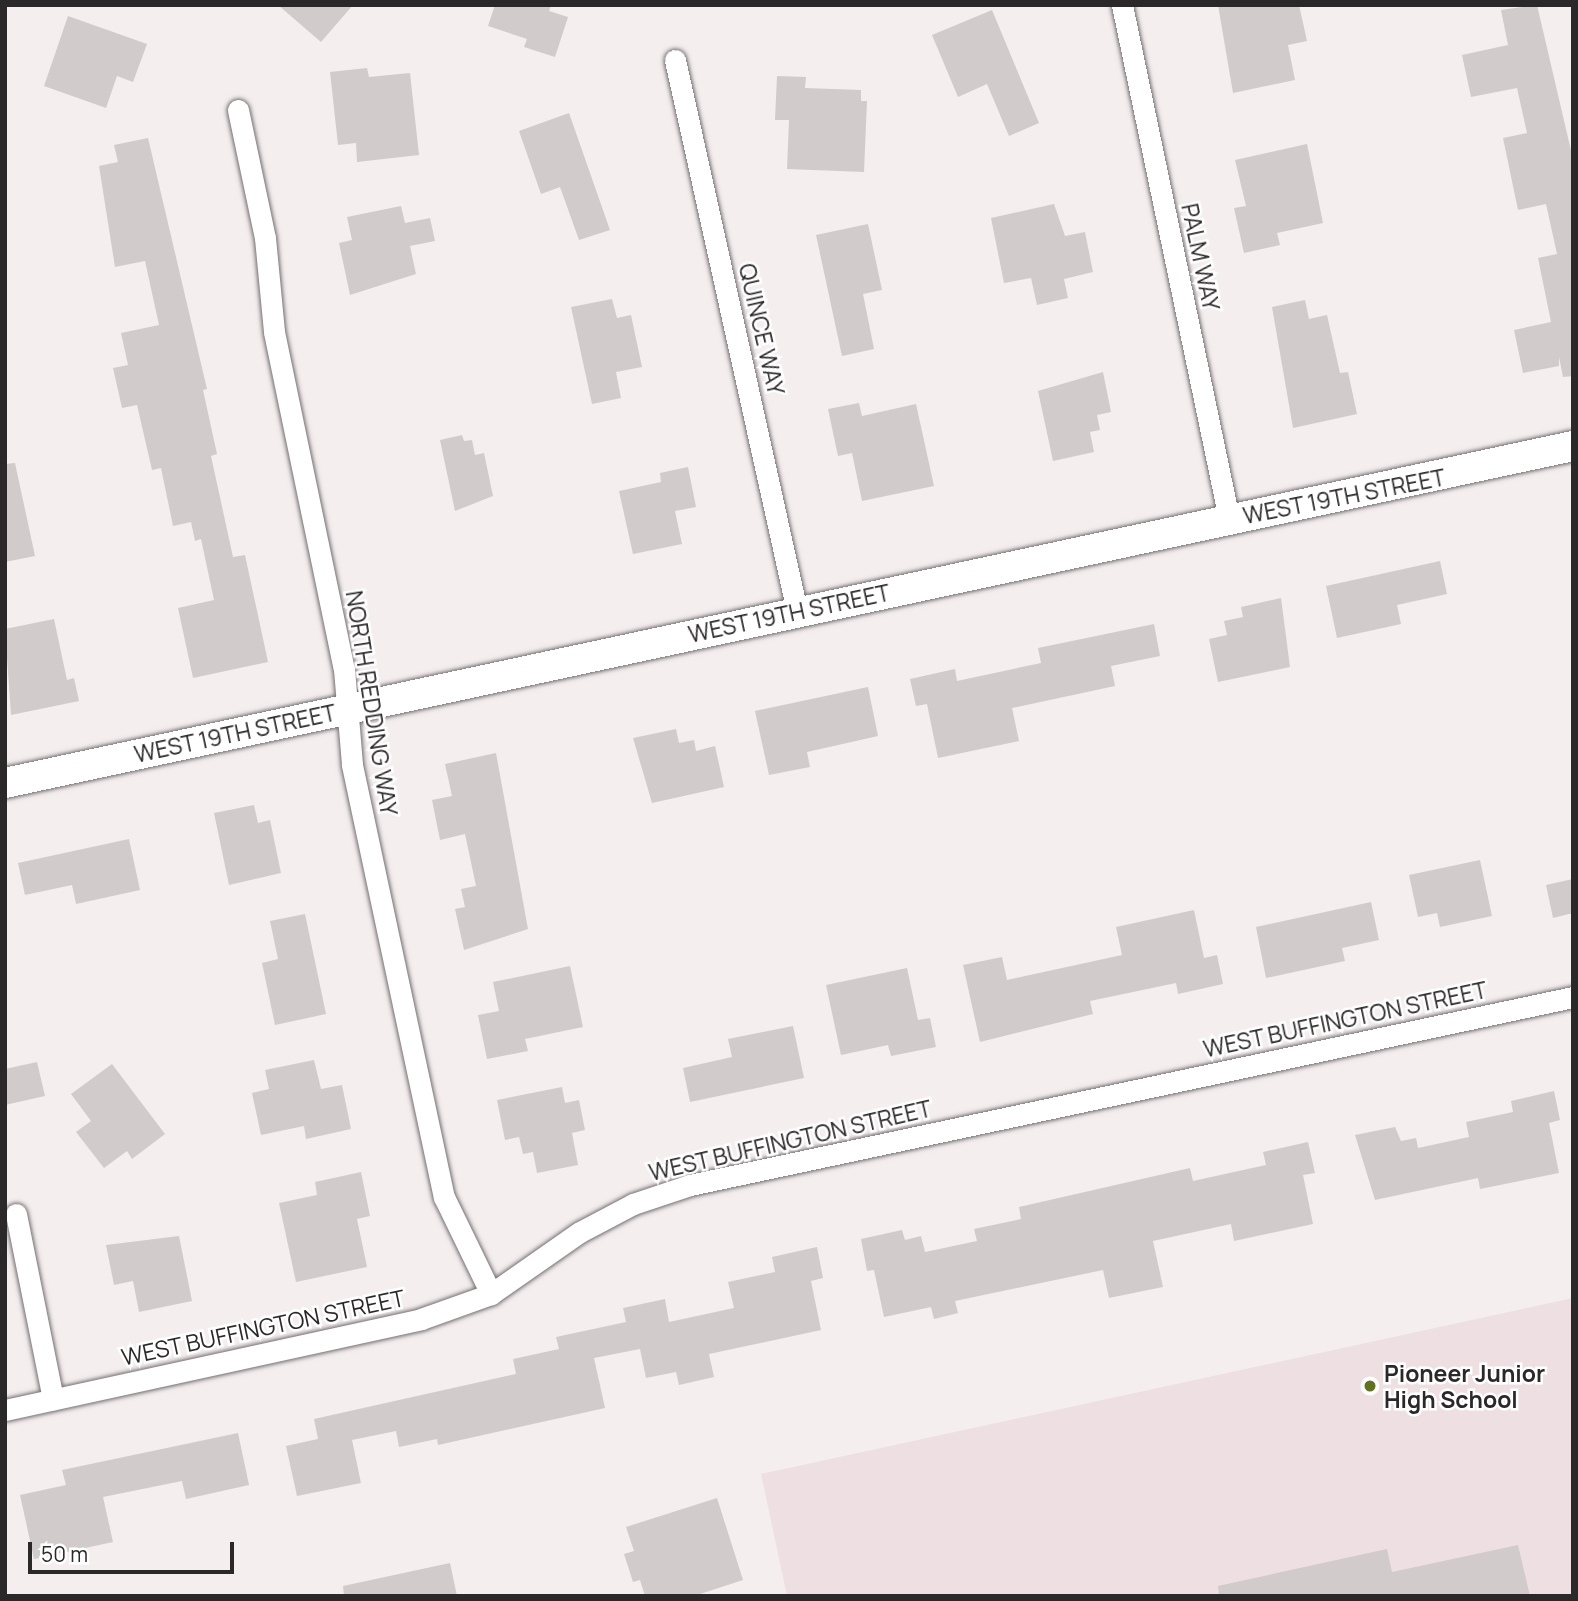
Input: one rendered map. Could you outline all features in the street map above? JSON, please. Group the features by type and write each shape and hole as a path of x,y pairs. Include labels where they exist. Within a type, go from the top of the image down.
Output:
{"main road":[{"name":"WEST 19TH STREET","path":"5,783 1573,446"}],"street":[{"name":"PALM WAY","path":"1122,5 1228,519"},
{"name":"QUINCE WAY","path":"675,60 797,611"},
{"name":"NORTH REDDING WAY","path":"238,110 265,238 274,332 348,708 352,765 444,1197 491,1294"},
{"name":"WEST BUFFINGTON STREET","path":"5,1410 421,1319 491,1294 580,1231 633,1204 690,1185 1573,998"},
{"path":"16,1214 53,1399"}],"shaded area":[{"name":"Pioneer Junior High School","path":"1573,1298 1573,1596 787,1596 761,1474"}],"building":[{"path":"278,5 353,5 321,42"},
{"path":"495,5 551,5 549,11 568,17 555,57 524,47 527,39 488,26"},
{"path":"1218,5 1299,5 1307,41 1288,45 1295,80 1233,93"},
{"path":"1537,5 1573,159 1573,376 1563,377 1559,357 1559,366 1523,373 1514,330 1551,322 1538,258 1557,254 1546,204 1518,210 1503,138 1527,133 1517,88 1471,97 1462,55 1508,45 1501,10"},
{"path":"992,10 1039,123 1009,136 987,84 958,97 932,35"},
{"path":"68,16 147,44 133,82 117,76 106,108 44,86"},
{"path":"367,68 369,77 410,73 419,155 357,162 356,143 338,145 330,72"},
{"path":"777,76 806,77 805,88 861,90 861,101 867,101 864,172 787,169 789,120 775,120"},
{"path":"569,113 610,230 579,240 560,187 541,194 519,131"},
{"path":"148,138 207,389 203,390 217,454 211,456 233,557 245,555 268,662 193,678 178,608 214,600 201,539 195,541 191,522 173,526 161,468 152,470 137,405 122,408 113,368 128,365 121,333 159,325 145,261 115,267 99,166 118,162 114,145"},
{"path":"1307,144 1323,223 1277,233 1280,245 1244,253 1234,208 1246,206 1235,160"},
{"path":"1054,204 1065,236 1085,232 1093,272 1064,279 1068,298 1037,305 1031,278 1004,283 991,218"},
{"path":"401,206 405,223 430,218 435,241 410,246 416,274 350,295 339,243 352,240 347,217"},
{"path":"868,224 882,290 863,294 874,349 842,356 816,235"},
{"path":"612,299 617,318 631,315 642,367 616,372 621,398 592,404 571,307"},
{"path":"1305,300 1309,319 1327,315 1340,373 1348,372 1357,414 1293,428 1272,307"},
{"path":"1103,372 1111,412 1097,415 1100,430 1090,432 1094,452 1053,461 1038,391"},
{"path":"859,403 862,416 916,404 934,486 862,501 852,453 838,456 828,409"},
{"path":"462,435 464,441 472,440 475,455 484,453 493,496 455,511 440,440"},
{"path":"15,463 35,556 5,562 5,464"},
{"path":"688,467 696,507 675,511 682,544 633,554 619,491 661,482 660,473"},
{"path":"1440,561 1447,594 1397,605 1401,624 1337,638 1326,586"},
{"path":"1281,598 1290,667 1218,682 1209,639 1227,635 1224,621 1243,617 1241,607"},
{"path":"54,619 67,680 74,678 79,701 11,715 5,629"},
{"path":"1154,624 1160,656 1111,666 1115,686 1012,708 1019,741 938,758 927,704 916,706 910,679 955,669 957,681 1041,663 1038,648"},
{"path":"868,687 878,736 807,752 810,767 769,775 755,711"},
{"path":"676,729 679,743 694,740 696,751 715,746 724,787 652,803 633,738"},
{"path":"496,753 528,929 464,950 455,909 465,907 461,889 476,886 465,834 440,840 432,800 452,796 445,764"},
{"path":"254,805 258,823 270,820 281,873 229,885 214,813"},
{"path":"129,839 140,890 76,904 72,885 25,895 18,863"},
{"path":"1480,860 1492,916 1440,927 1437,913 1418,917 1409,875"},
{"path":"1573,879 1573,913 1553,918 1546,885"},
{"path":"1371,902 1379,940 1342,948 1345,961 1266,978 1256,927"},
{"path":"1194,910 1204,958 1217,955 1223,984 1178,994 1176,983 1090,1001 1093,1014 980,1042 963,965 1002,957 1007,980 1122,955 1116,927"},
{"path":"305,914 326,1014 275,1025 262,963 278,959 270,921"},
{"path":"570,966 583,1027 525,1039 528,1051 487,1059 478,1015 499,1011 493,982"},
{"path":"907,968 918,1020 930,1018 936,1047 891,1056 888,1045 841,1055 826,985"},
{"path":"793,1026 804,1078 690,1102 683,1068 732,1057 728,1039"},
{"path":"314,1060 321,1089 342,1085 351,1129 306,1139 304,1126 261,1135 252,1093 269,1089 265,1070"},
{"path":"37,1062 45,1096 5,1105 5,1069"},
{"path":"112,1064 165,1134 132,1159 127,1151 104,1168 76,1132 91,1121 71,1094"},
{"path":"562,1087 565,1103 579,1100 585,1130 572,1133 578,1165 537,1173 533,1152 523,1154 519,1137 505,1140 497,1100"},
{"path":"1554,1091 1560,1120 1549,1123 1559,1173 1480,1189 1478,1178 1375,1200 1355,1135 1395,1127 1401,1141 1416,1138 1418,1148 1469,1137 1466,1122 1513,1112 1511,1101"},
{"path":"1308,1142 1315,1173 1303,1175 1313,1224 1234,1241 1231,1224 1153,1241 1163,1287 1109,1298 1103,1270 955,1301 958,1313 934,1319 931,1307 884,1317 874,1270 867,1271 861,1239 902,1230 905,1240 921,1236 925,1252 977,1241 974,1229 1021,1219 1019,1207 1190,1168 1193,1181 1266,1165 1263,1152"},
{"path":"361,1172 370,1216 357,1219 367,1267 296,1282 279,1203 317,1195 315,1182"},
{"path":"179,1236 192,1301 139,1312 133,1281 114,1285 106,1245"},
{"path":"817,1247 823,1278 811,1281 821,1330 709,1354 714,1377 679,1385 676,1372 646,1378 640,1349 594,1358 605,1408 438,1445 437,1439 399,1447 396,1431 352,1440 361,1483 297,1496 286,1446 318,1439 314,1419 516,1374 513,1359 559,1349 556,1337 626,1322 623,1308 665,1299 669,1322 734,1308 728,1282 775,1272 772,1257"},
{"path":"238,1433 249,1485 186,1499 182,1481 103,1497 113,1542 34,1559 20,1495 66,1485 62,1470"},
{"path":"717,1498 743,1580 694,1596 645,1596 640,1580 633,1582 624,1554 634,1551 626,1527"},
{"path":"1518,1545 1530,1596 1219,1596 1218,1586 1387,1549 1392,1572"},
{"path":"450,1563 457,1596 344,1596 343,1586"}],"place":[{"name":"Pioneer Junior High School","path":"1370,1386"}]}
